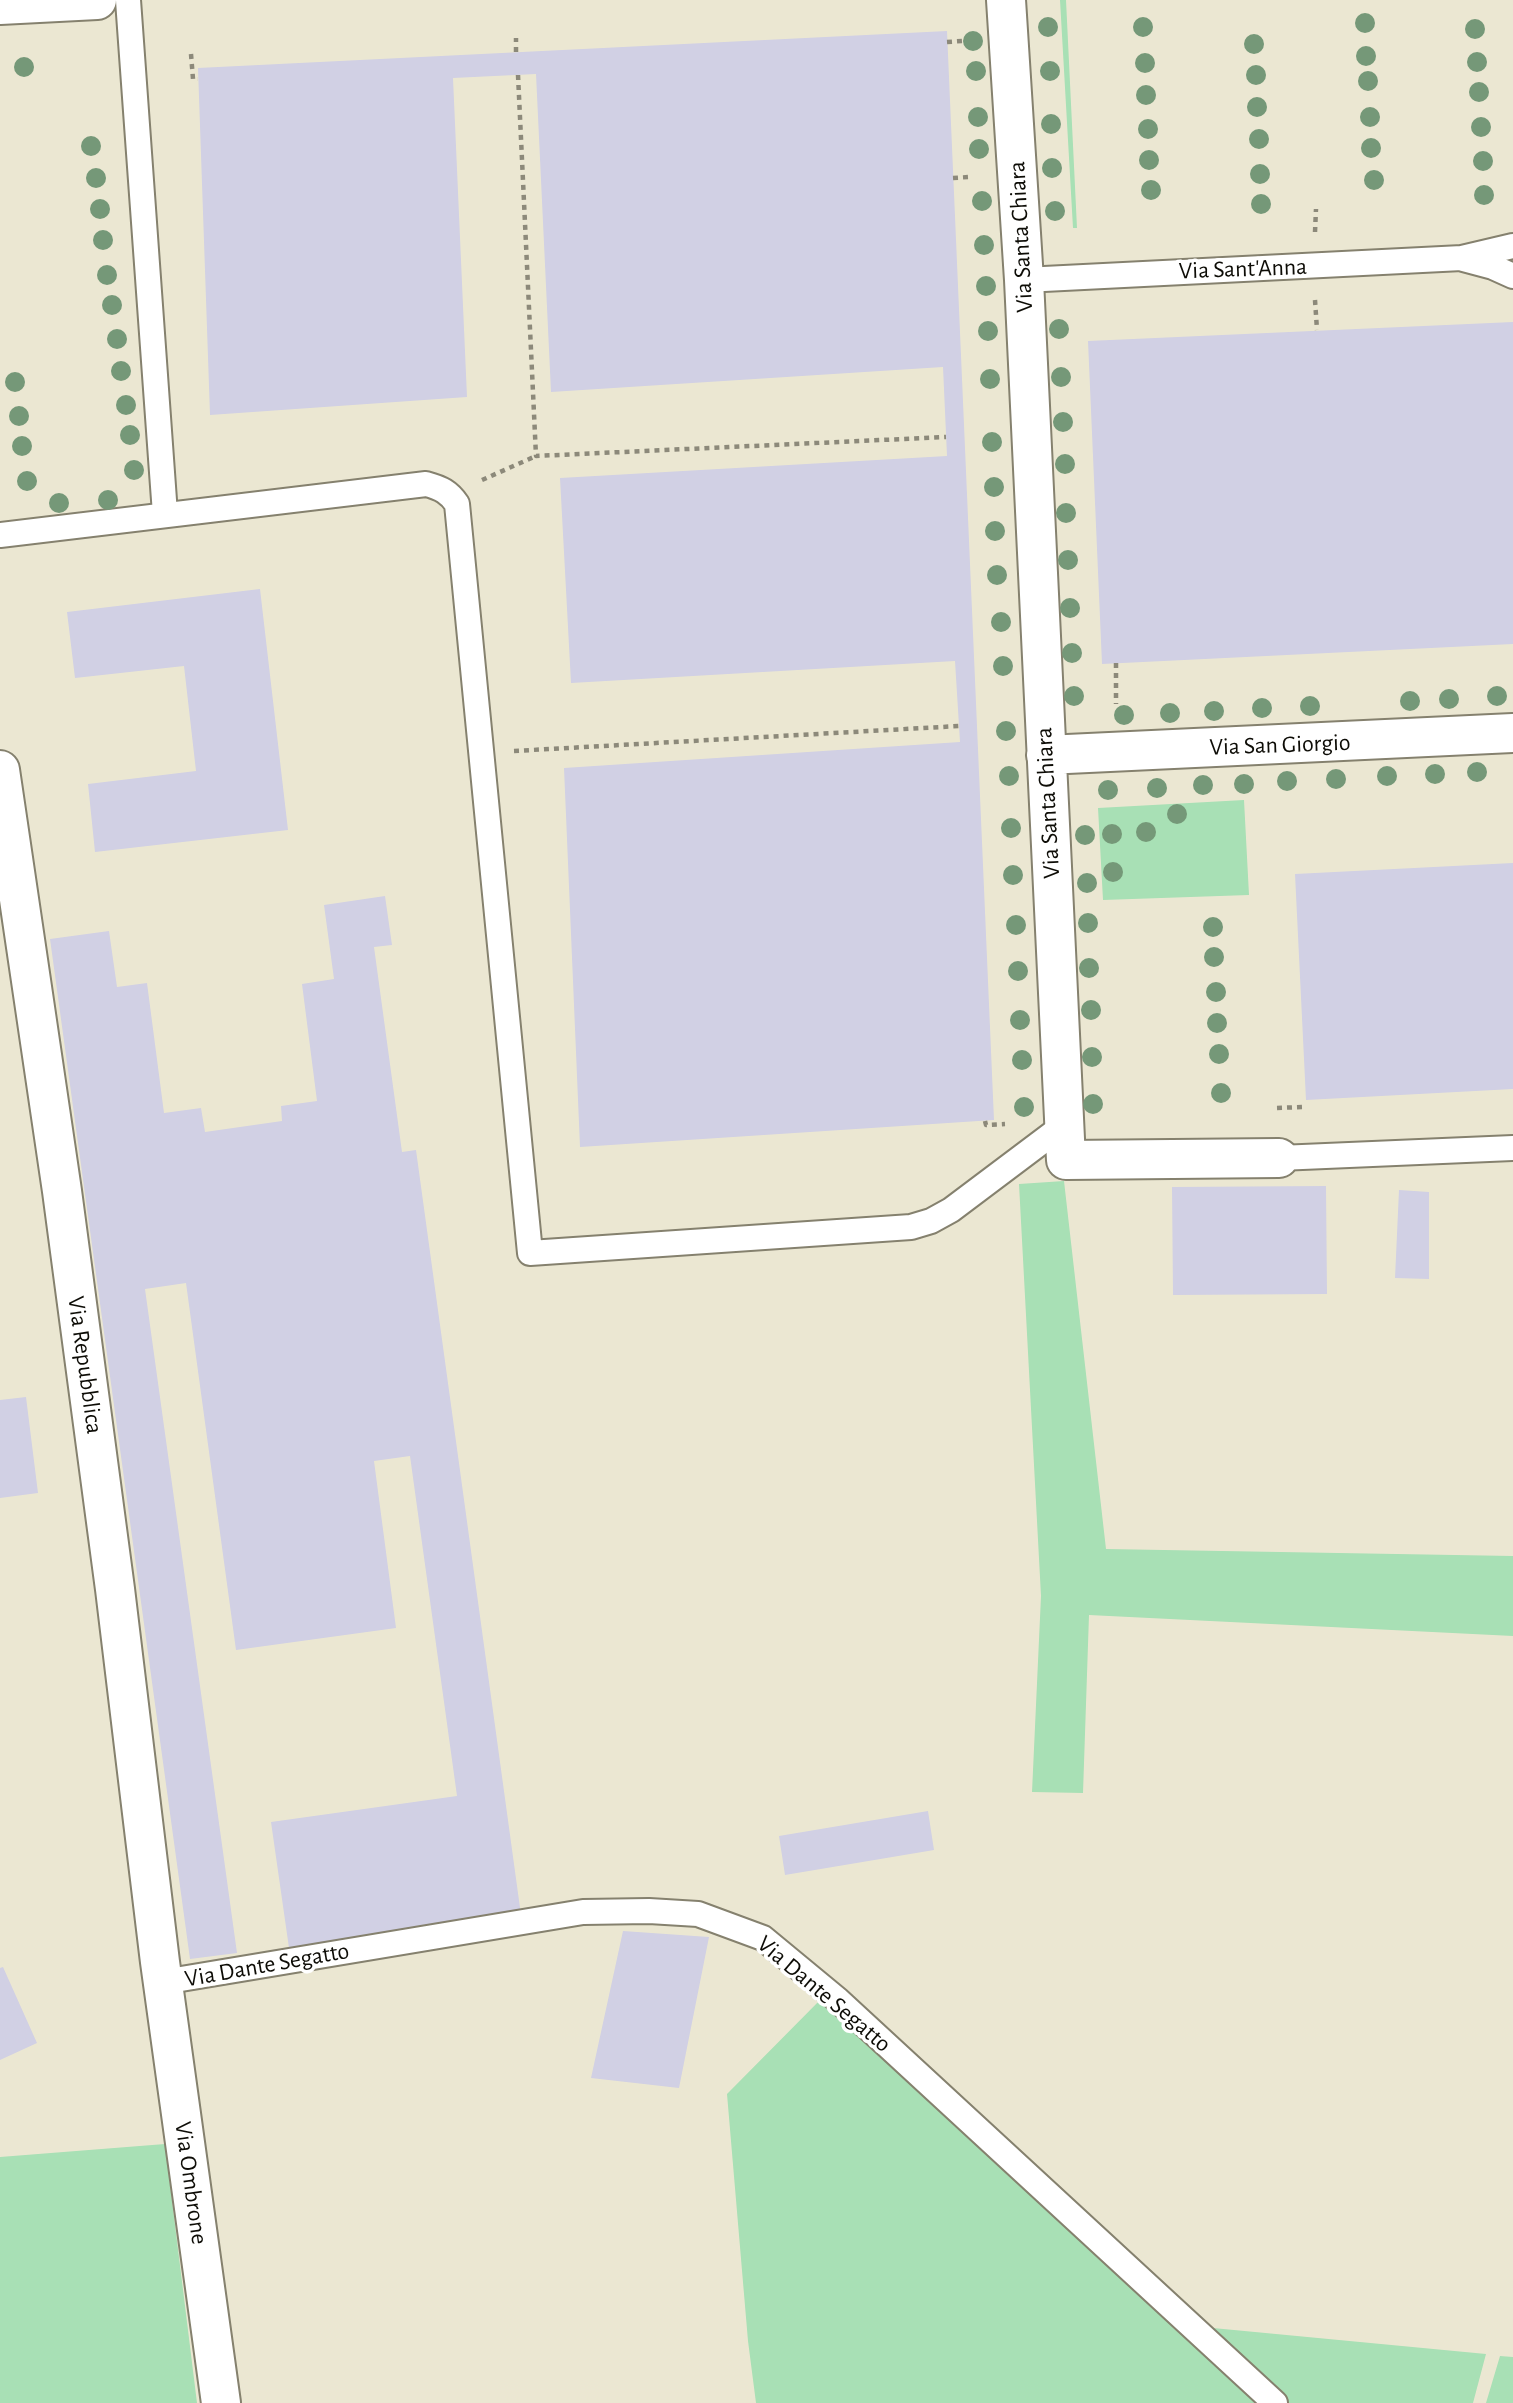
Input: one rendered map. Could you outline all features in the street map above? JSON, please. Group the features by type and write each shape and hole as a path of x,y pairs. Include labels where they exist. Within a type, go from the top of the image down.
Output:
{"street":[{"path":"0,5 97,0"},
{"name":"Via Santa Chiara","path":"1006,0 1024,280 1066,1160 1279,1158"},
{"name":"Via San Giorgio","path":"1046,755 1513,733"},
{"name":"Via Repubblica","path":"0,770 12,934 62,1191 162,1972"},
{"name":"Via Ombrone","path":"162,1972 221,2403"}],"lane":[{"path":"128,0 165,514"},
{"path":"1462,258 1513,246"},
{"path":"1462,258 1513,276"},
{"name":"Via Sant'Anna","path":"1024,280 1462,258"},
{"path":"0,535 426,484 441,488 451,495 457,505 530,1253 911,1227 931,1221 951,1210 1064,1125"},
{"name":"Via Santa Chiara","path":"1279,1158 1513,1148"},
{"name":"Via Dante Segatto","path":"162,1972 583,1912 698,1913 763,1938 838,2000 1275,2403"}],"path":[{"path":"516,38 516,52"},
{"path":"947,42 962,41"},
{"path":"191,54 192,79 198,79"},
{"path":"518,75 536,456"},
{"path":"953,178 969,177"},
{"path":"1315,238 1316,209"},
{"path":"1315,299 1317,330"},
{"path":"451,495 536,456 946,437"},
{"path":"1116,663 1116,704"},
{"path":"481,753 959,726"},
{"path":"1277,1108 1302,1107"},
{"path":"985,1121 986,1125 1013,1124"}],"green space":[{"path":"1060,0 1066,0 1077,228 1073,228"},
{"path":"1244,800 1249,895 1103,900 1098,808"},
{"path":"1064,1181 1106,1549 1513,1556 1513,1636 1089,1615 1083,1793 1032,1792 1041,1596 1019,1184"},
{"path":"824,1996 1273,2403 756,2403 748,2341 727,2094"},
{"path":"165,2144 197,2403 0,2403 0,2157"},
{"path":"1192,2326 1486,2354 1473,2403 1275,2403"},
{"path":"1500,2356 1513,2357 1513,2403 1486,2403"}],"building":[{"path":"947,31 994,1120 580,1147 564,768 960,742 955,661 571,683 560,478 947,456 943,367 551,392 536,74 453,78 467,397 210,415 198,68"},
{"path":"1513,322 1513,644 1102,664 1088,341"},
{"path":"260,589 288,830 95,852 88,784 196,771 184,666 75,678 67,612"},
{"path":"1513,863 1513,1089 1306,1100 1295,874"},
{"path":"385,896 392,945 374,947 402,1152 416,1150 521,1915 289,1948 271,1822 457,1796 410,1456 374,1461 396,1628 236,1650 186,1283 145,1289 237,1953 190,1959 50,939 109,931 117,987 147,983 164,1113 201,1108 205,1132 282,1121 281,1106 317,1101 302,984 334,979 324,905"},
{"path":"1326,1186 1327,1294 1173,1295 1172,1187"},
{"path":"1399,1190 1429,1192 1429,1279 1395,1278"},
{"path":"26,1397 38,1493 0,1498 0,1400"},
{"path":"928,1811 934,1850 785,1875 779,1836"},
{"path":"623,1931 709,1937 679,2088 591,2078"},
{"path":"3,1967 37,2043 0,2060 0,1968"}]}
